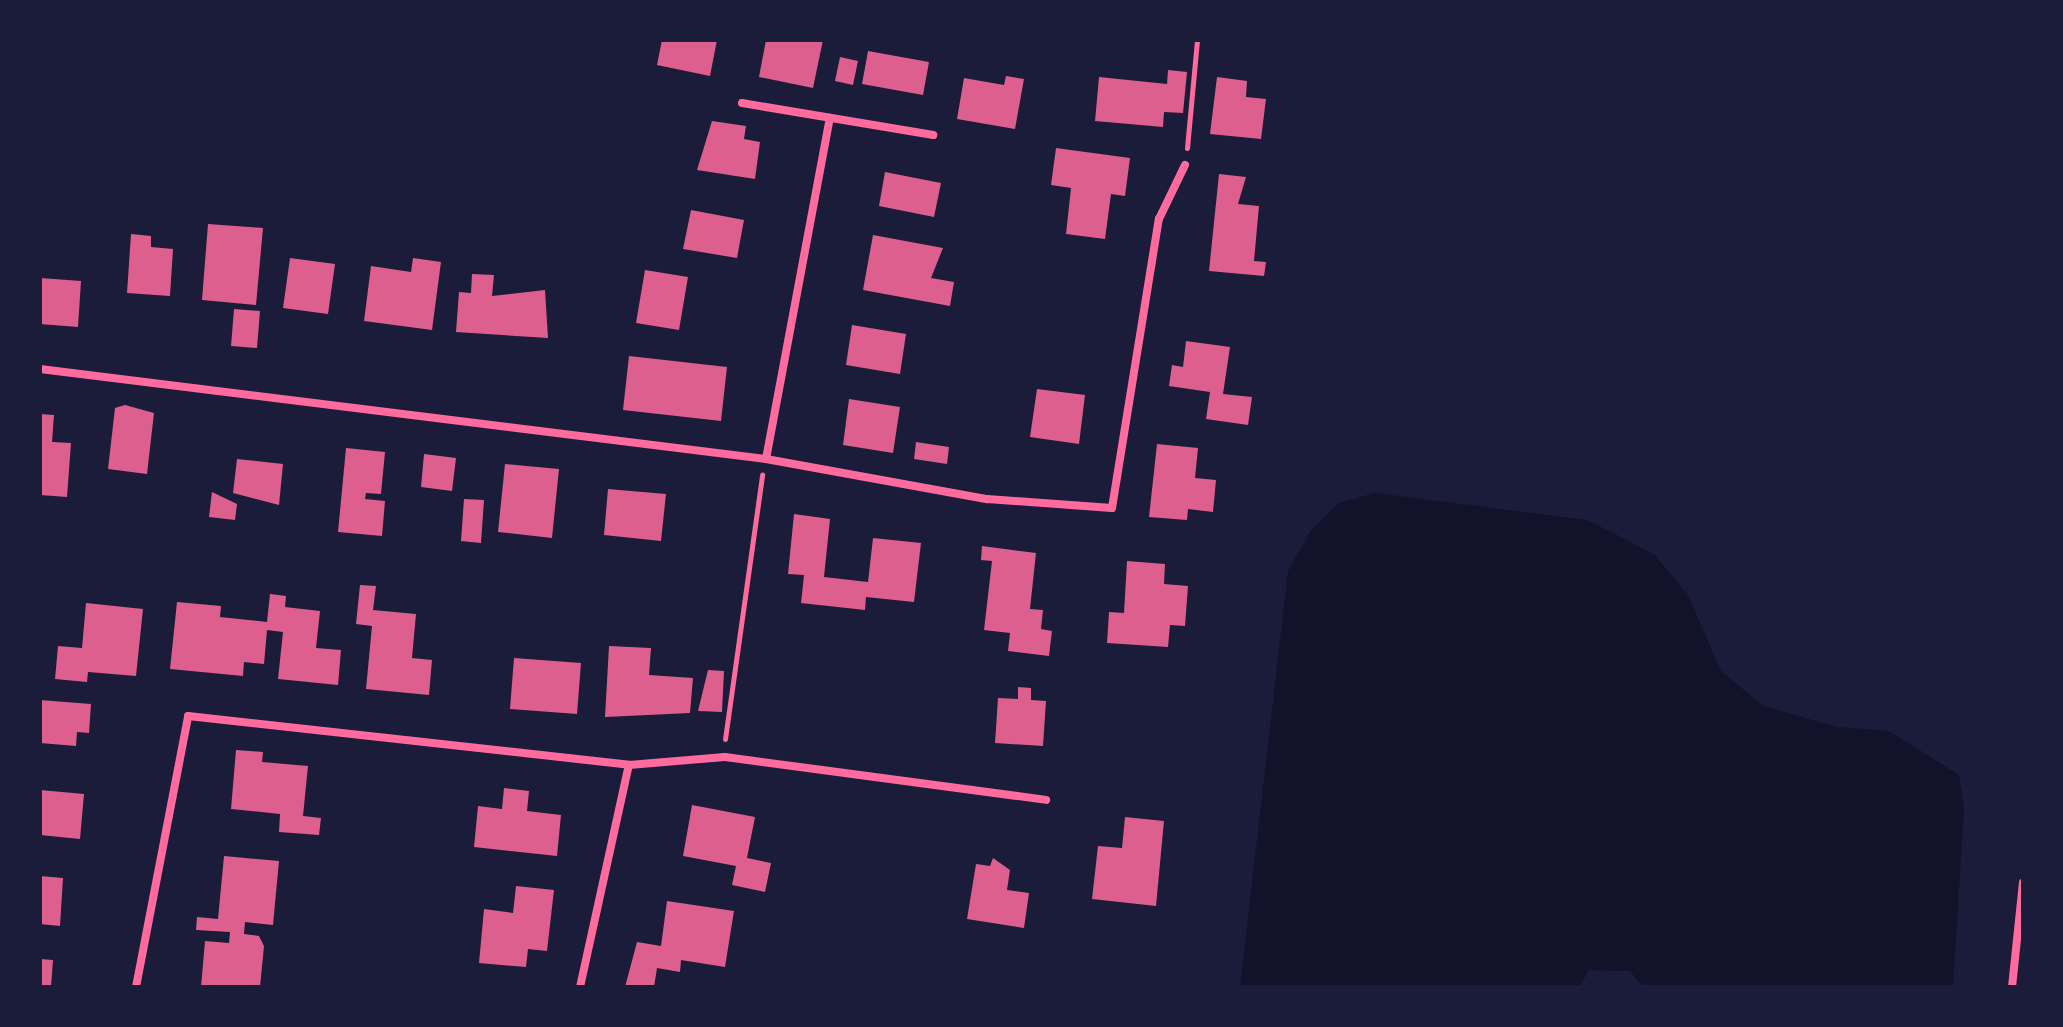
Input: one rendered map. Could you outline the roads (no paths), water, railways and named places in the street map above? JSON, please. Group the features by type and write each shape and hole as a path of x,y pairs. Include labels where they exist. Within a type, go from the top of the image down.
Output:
{"street":[{"path":"742,103 933,135"},
{"path":"766,459 830,118"},
{"path":"40,369 766,459 987,499 1112,508 1159,219 1185,165"},
{"path":"136,987 188,716 461,742 629,765 725,757 1046,800"},
{"path":"580,987 629,765"},
{"path":"2012,987 2023,883"}]}
